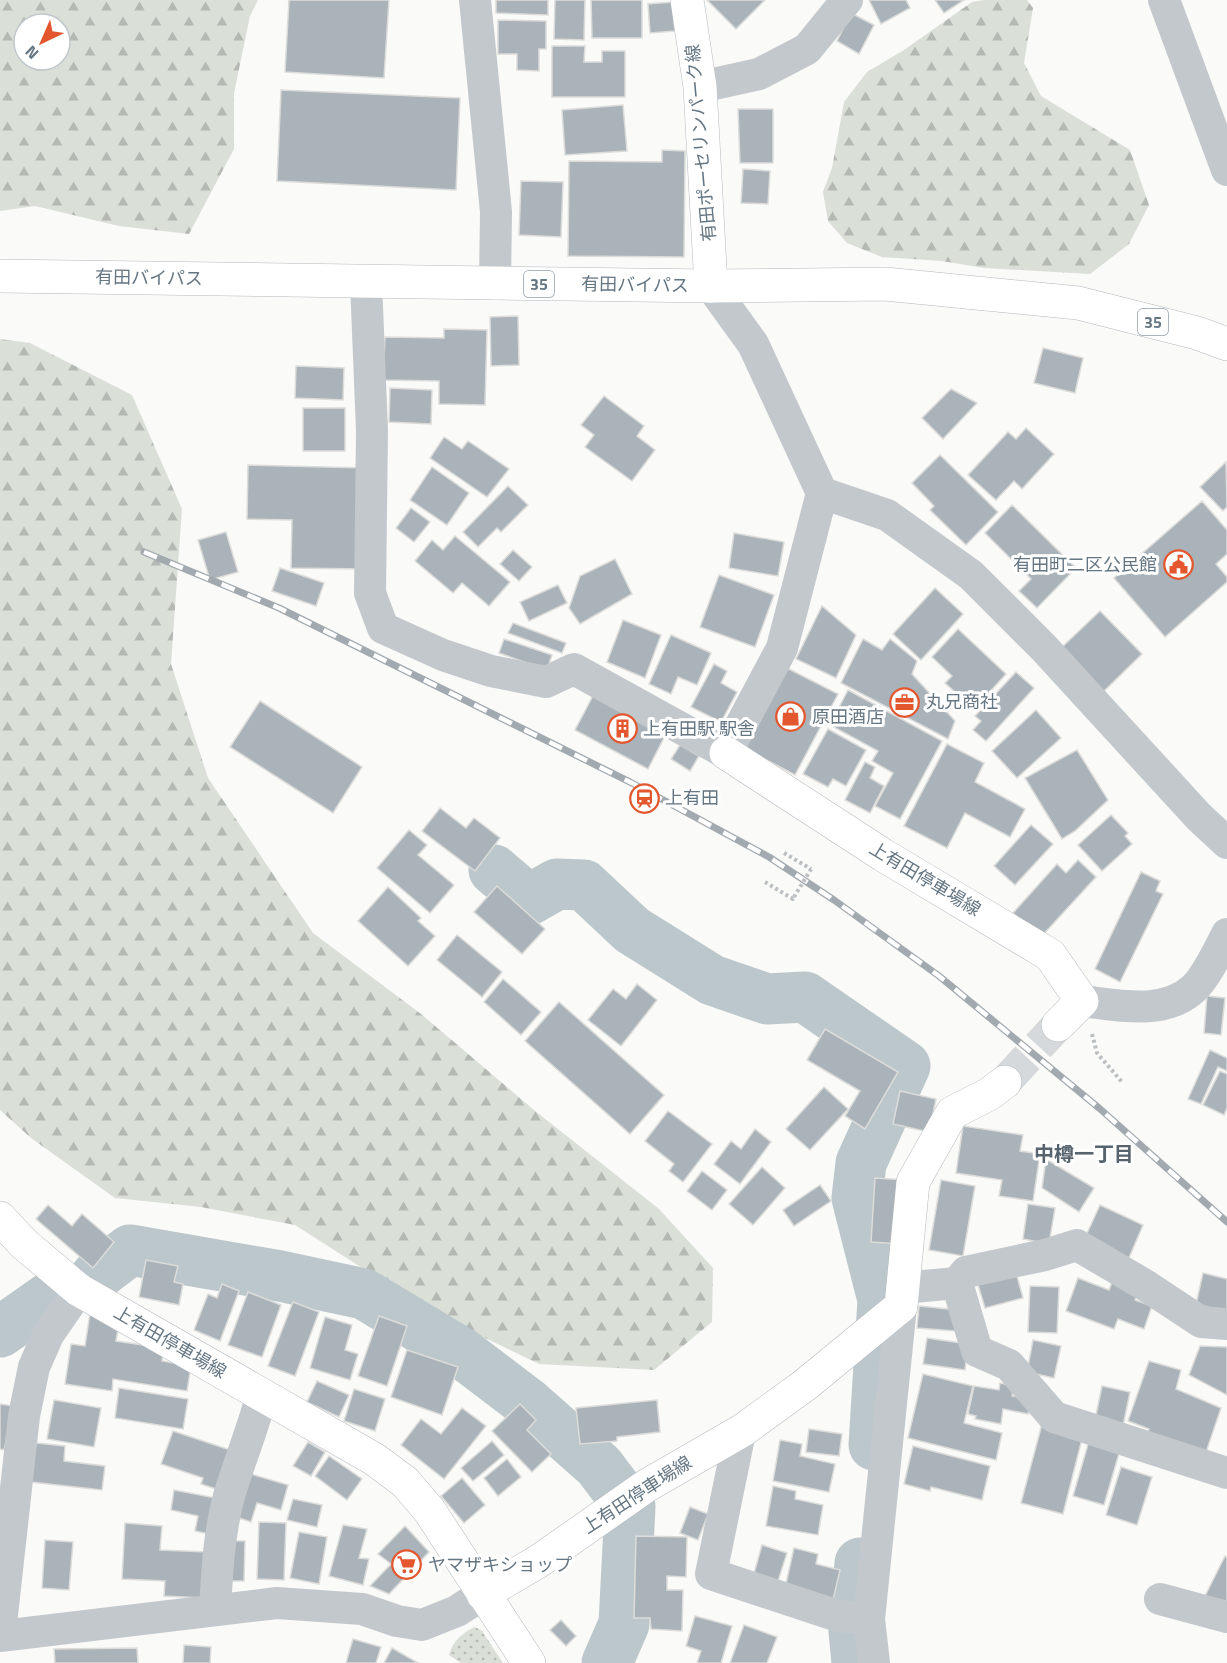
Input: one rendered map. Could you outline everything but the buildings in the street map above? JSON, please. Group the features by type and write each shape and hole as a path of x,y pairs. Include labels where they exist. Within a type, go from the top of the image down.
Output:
{"main road":[{"name":"有田ポーセリンパーク線","path":"687,0 700,87 711,286"},
{"name":"有田バイパス","path":"0,276 711,286 885,284 1078,303 1197,333 1227,344"},
{"name":"上有田停車場線","path":"726,753 883,855 1050,955 1082,1000"},
{"path":"1058,1025 1082,1000"},
{"path":"902,1297 913,1182 952,1113 989,1094 1005,1082"},
{"name":"上有田停車場線","path":"0,1218 24,1244 79,1290 374,1459 405,1482 429,1510 483,1594 539,1561 646,1486 740,1432 805,1385 902,1297"},
{"path":"483,1594 529,1663"}],"street":[{"path":"475,0 496,212 495,284"},
{"path":"700,87 759,74 807,49 847,0"},
{"path":"1164,0 1227,170"},
{"path":"366,282 372,431 370,593 383,628 442,655 491,671 546,682 574,669 726,753 782,648 822,493 753,344 711,286"},
{"path":"822,493 887,515 971,575 1044,648 1192,809 1227,843"},
{"path":"1082,1000 1136,1007 1168,1004 1194,989 1227,934"},
{"path":"874,1663 858,1618 886,1438 902,1297 957,1283 966,1272 1045,1256 1077,1245 1145,1285 1201,1322 1227,1324"},
{"path":"957,1283 977,1351 1009,1365 1054,1417 1227,1473"},
{"path":"79,1290 48,1335 34,1367 24,1416 0,1634 277,1603 362,1610 397,1622 422,1625 457,1611 483,1594"},
{"path":"215,1610 219,1547 229,1497 262,1394"},
{"path":"740,1432 711,1574 858,1618"},
{"path":"1160,1599 1227,1617"}],"path":[{"path":"765,882 793,899 811,869 784,853"},
{"path":"1091,1032 1098,1053 1122,1082"}],"green space":[{"path":"0,0 258,0 250,16 234,93 234,149 189,234 119,226 35,206 0,211"},
{"path":"1027,0 1033,8 1024,63 1041,96 1130,150 1149,205 1129,244 1090,274 984,268 942,261 882,257 847,243 828,221 823,192 832,168 844,102 867,72 904,50 972,2"},
{"path":"0,339 30,343 132,395 182,509 171,664 208,778 313,933 421,1014 534,1110 659,1209 713,1268 712,1322 654,1370 539,1364 431,1312 295,1225 201,1207 115,1198 31,1138 0,1110"},
{"path":"475,1627 482,1631 503,1663 461,1663 449,1655 459,1638"}],"waterway":[{"path":"494,870 529,900 557,884 584,885 632,930 712,980 767,999 805,997 905,1066 861,1163 857,1198 883,1300 874,1445"},
{"path":"96,1276 130,1250 280,1276 364,1294 462,1353 529,1404 599,1466 630,1507 624,1624 607,1663"},
{"path":"0,1332 50,1297"},
{"path":"857,1663 854,1631 860,1563"}],"tunnel":[{"path":"1005,1082 1058,1025"}],"railway":[{"path":"144,552 279,608 630,782 769,857 834,900 939,976 1099,1108 1227,1222"}],"place":[{"name":"有田町二区公民館","path":"1178,565"},
{"name":"丸兄商社","path":"905,702"},
{"name":"原田酒店","path":"791,717"},
{"name":"上有田駅 駅舎","path":"622,729"},
{"name":"上有田","path":"644,798"},
{"name":"ヤマザキショップ","path":"407,1565"}],"district":[{"name":"中樽一丁目","path":"1084,1154"}]}
